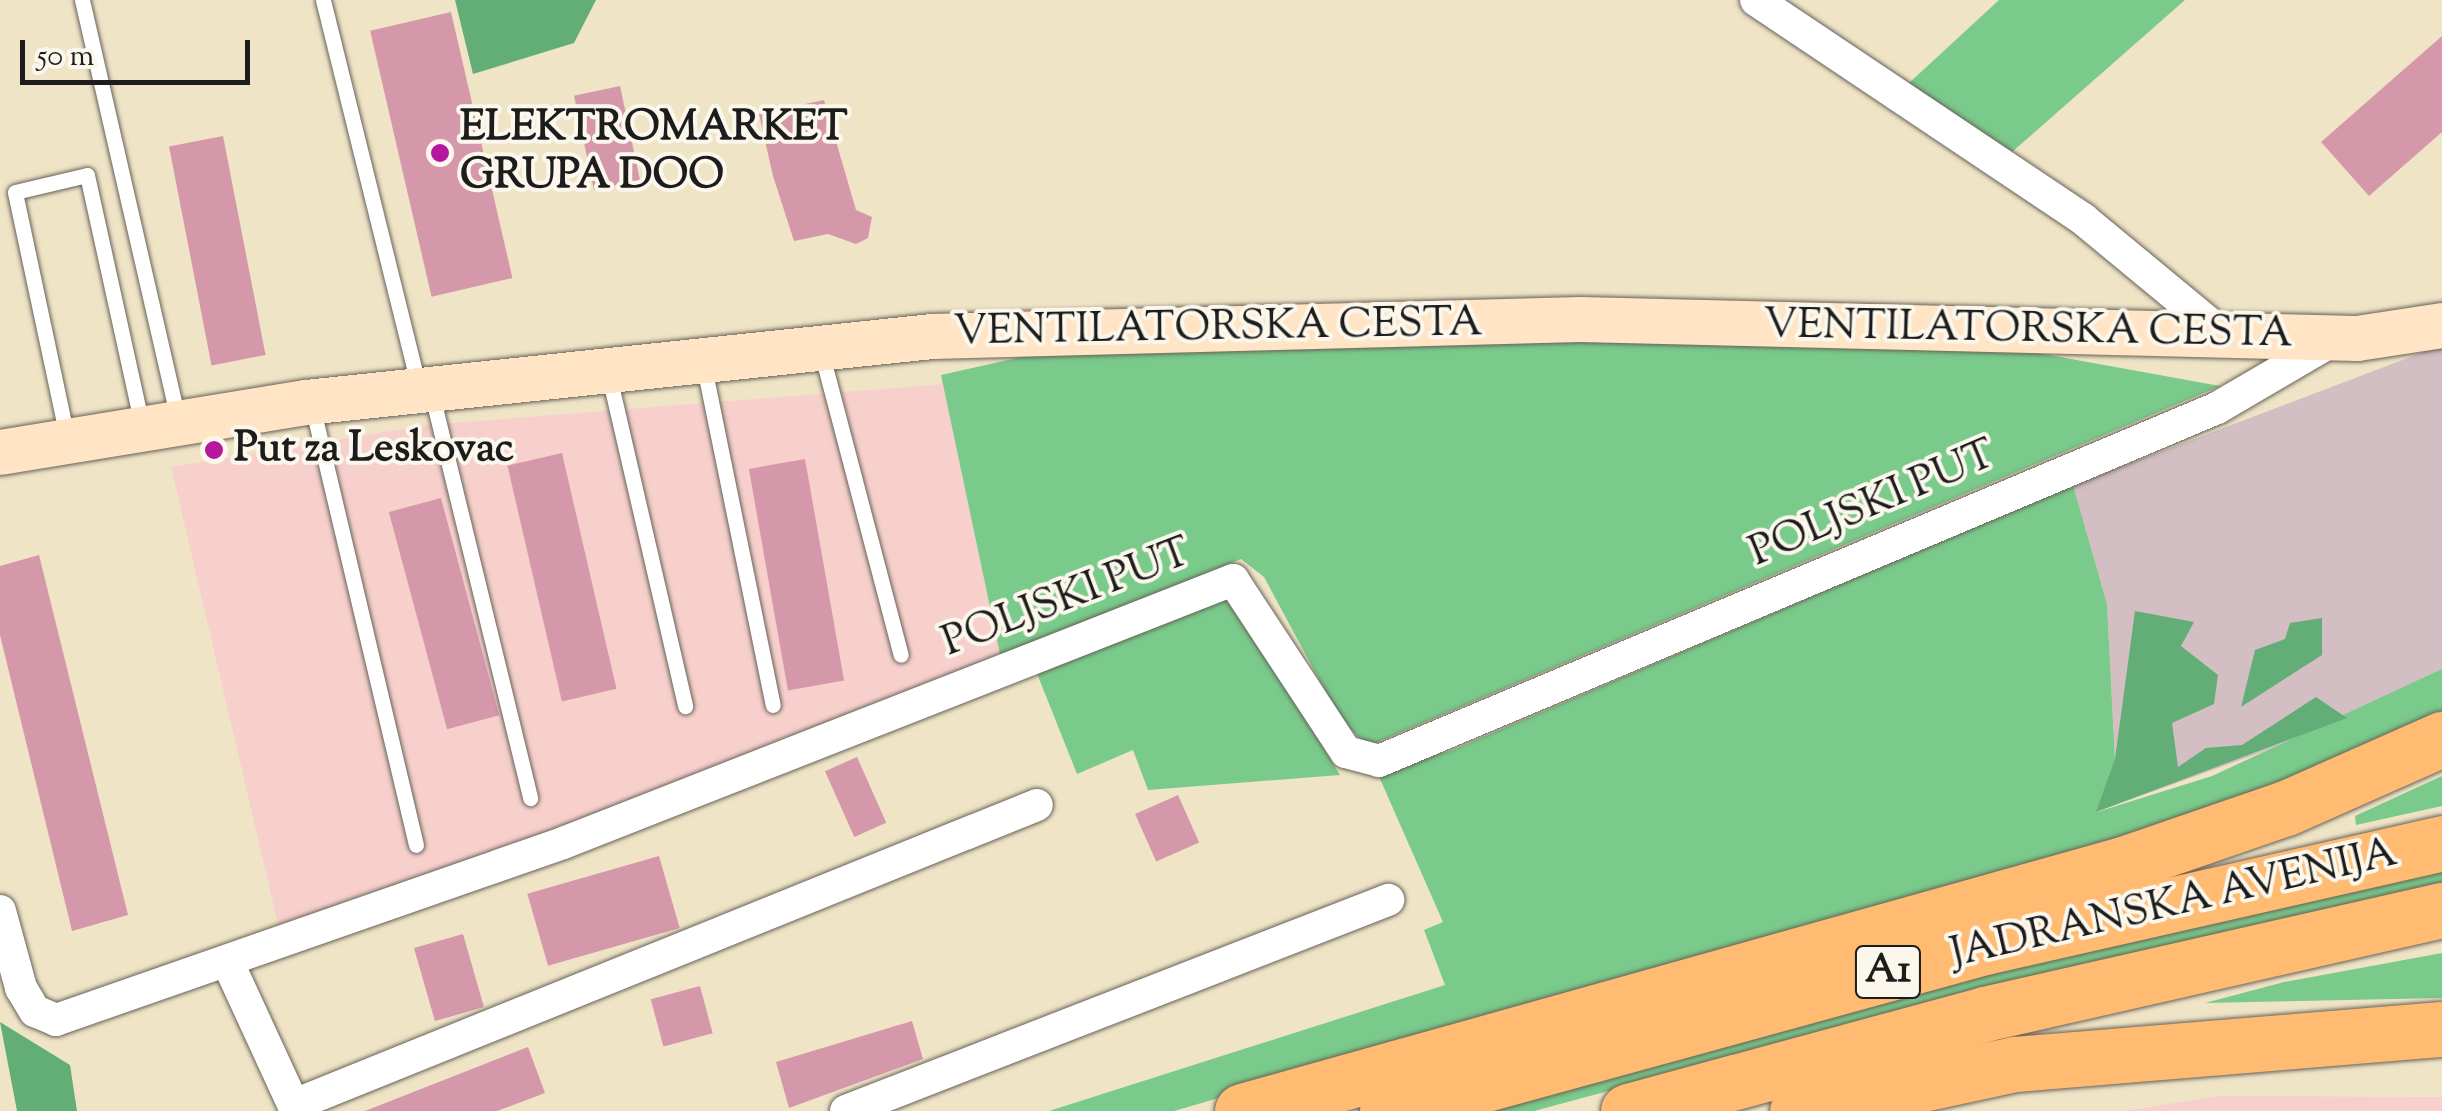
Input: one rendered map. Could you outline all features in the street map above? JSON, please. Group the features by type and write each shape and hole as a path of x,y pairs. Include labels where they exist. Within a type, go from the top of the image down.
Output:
{"highway":[{"path":"1242,1111 2123,864 2286,808 2442,739"},
{"name":"JADRANSKA AVENIJA","path":"1386,1111 1986,946 2442,843"},
{"name":"JADRANSKA AVENIJA","path":"1628,1111 1984,1014 2442,910"},
{"path":"1797,1111 2065,1058 2442,1029"}],"main road":[{"name":"VENTILATORSKA CESTA","path":"0,452 312,401 820,347 1580,319 2228,338 2337,338 2442,324"}],"street":[{"path":"1756,0 2083,219 2228,338"},
{"name":"POLJSKI PUT","path":"0,911 35,1011 56,1020 230,965 1232,580 1242,581 1346,752 1378,760 2217,408 2337,338"},
{"path":"230,965 295,1108 1037,805"},
{"path":"846,1111 1388,900"}],"lane":[{"path":"82,0 161,426"},
{"path":"323,0 530,798"},
{"path":"68,441 15,192 87,175 161,426"},
{"path":"820,347 901,654"},
{"path":"702,358 773,705"},
{"path":"607,368 685,706"},
{"path":"312,401 416,845"}],"shaded area":[{"path":"2442,345 2442,669 2296,740 2096,812 2115,759 2107,604 2073,485"},
{"path":"943,384 1001,659 280,933 171,467 427,425"},
{"path":"2217,1096 2442,1097 2442,1111 2125,1111"}],"green space":[{"path":"455,0 596,0 574,43 473,74"},
{"path":"1999,0 2185,0 2012,152 1908,84"},
{"path":"1588,341 2038,353 2220,386 1368,746 1341,720 1264,577 1241,559 1001,659 941,375 1026,356"},
{"path":"2073,485 2107,604 2115,760 2097,812 2212,776 2442,669 2442,718 2291,787 1174,1111 1049,1111 1445,985 1424,930 1443,922 1377,772 1453,750"},
{"path":"1229,592 1340,775 1148,790 1133,750 1077,774 1036,671"},
{"path":"2135,611 2194,622 2181,646 2218,675 2214,704 2172,723 2178,767 2206,748 2242,745 2316,697 2347,718 2096,812 2115,759"},
{"path":"2322,618 2322,655 2241,707 2255,650 2285,639 2290,623"},
{"path":"2442,776 2442,806 2356,825 2355,816"},
{"path":"2442,870 2442,885 2006,984 1534,1111 1476,1111 1983,973"},
{"path":"2442,953 2442,998 2205,1003 2284,982"},
{"path":"0,1022 70,1065 77,1111 17,1111"}],"building":[{"name":"ELEKTROMARKET GRUPA DOO","path":"451,12 512,278 432,297 370,31"},
{"path":"2442,36 2442,132 2369,196 2321,142"},
{"path":"620,86 640,180 594,190 574,96"},
{"path":"824,100 856,210 872,217 868,238 856,244 828,234 794,241 759,114"},
{"path":"223,136 266,355 212,365 169,146"},
{"path":"562,453 616,689 562,701 507,466"},
{"path":"805,459 844,681 788,690 749,469"},
{"path":"441,498 499,715 447,729 389,512"},
{"path":"39,555 128,915 72,931 0,635 0,566"},
{"path":"857,757 886,823 854,837 825,771"},
{"path":"1178,795 1199,843 1156,862 1135,814"},
{"path":"659,856 680,928 548,966 527,894"},
{"path":"463,934 484,1007 435,1021 414,948"},
{"path":"700,986 713,1033 663,1047 651,999"},
{"path":"912,1021 923,1059 789,1108 776,1062"},
{"path":"528,1047 545,1093 497,1111 365,1111"}],"place":[{"name":"ELEKTROMARKET GRUPA DOO","path":"440,153"},
{"name":"Put za Leskovac","path":"214,450"}]}
